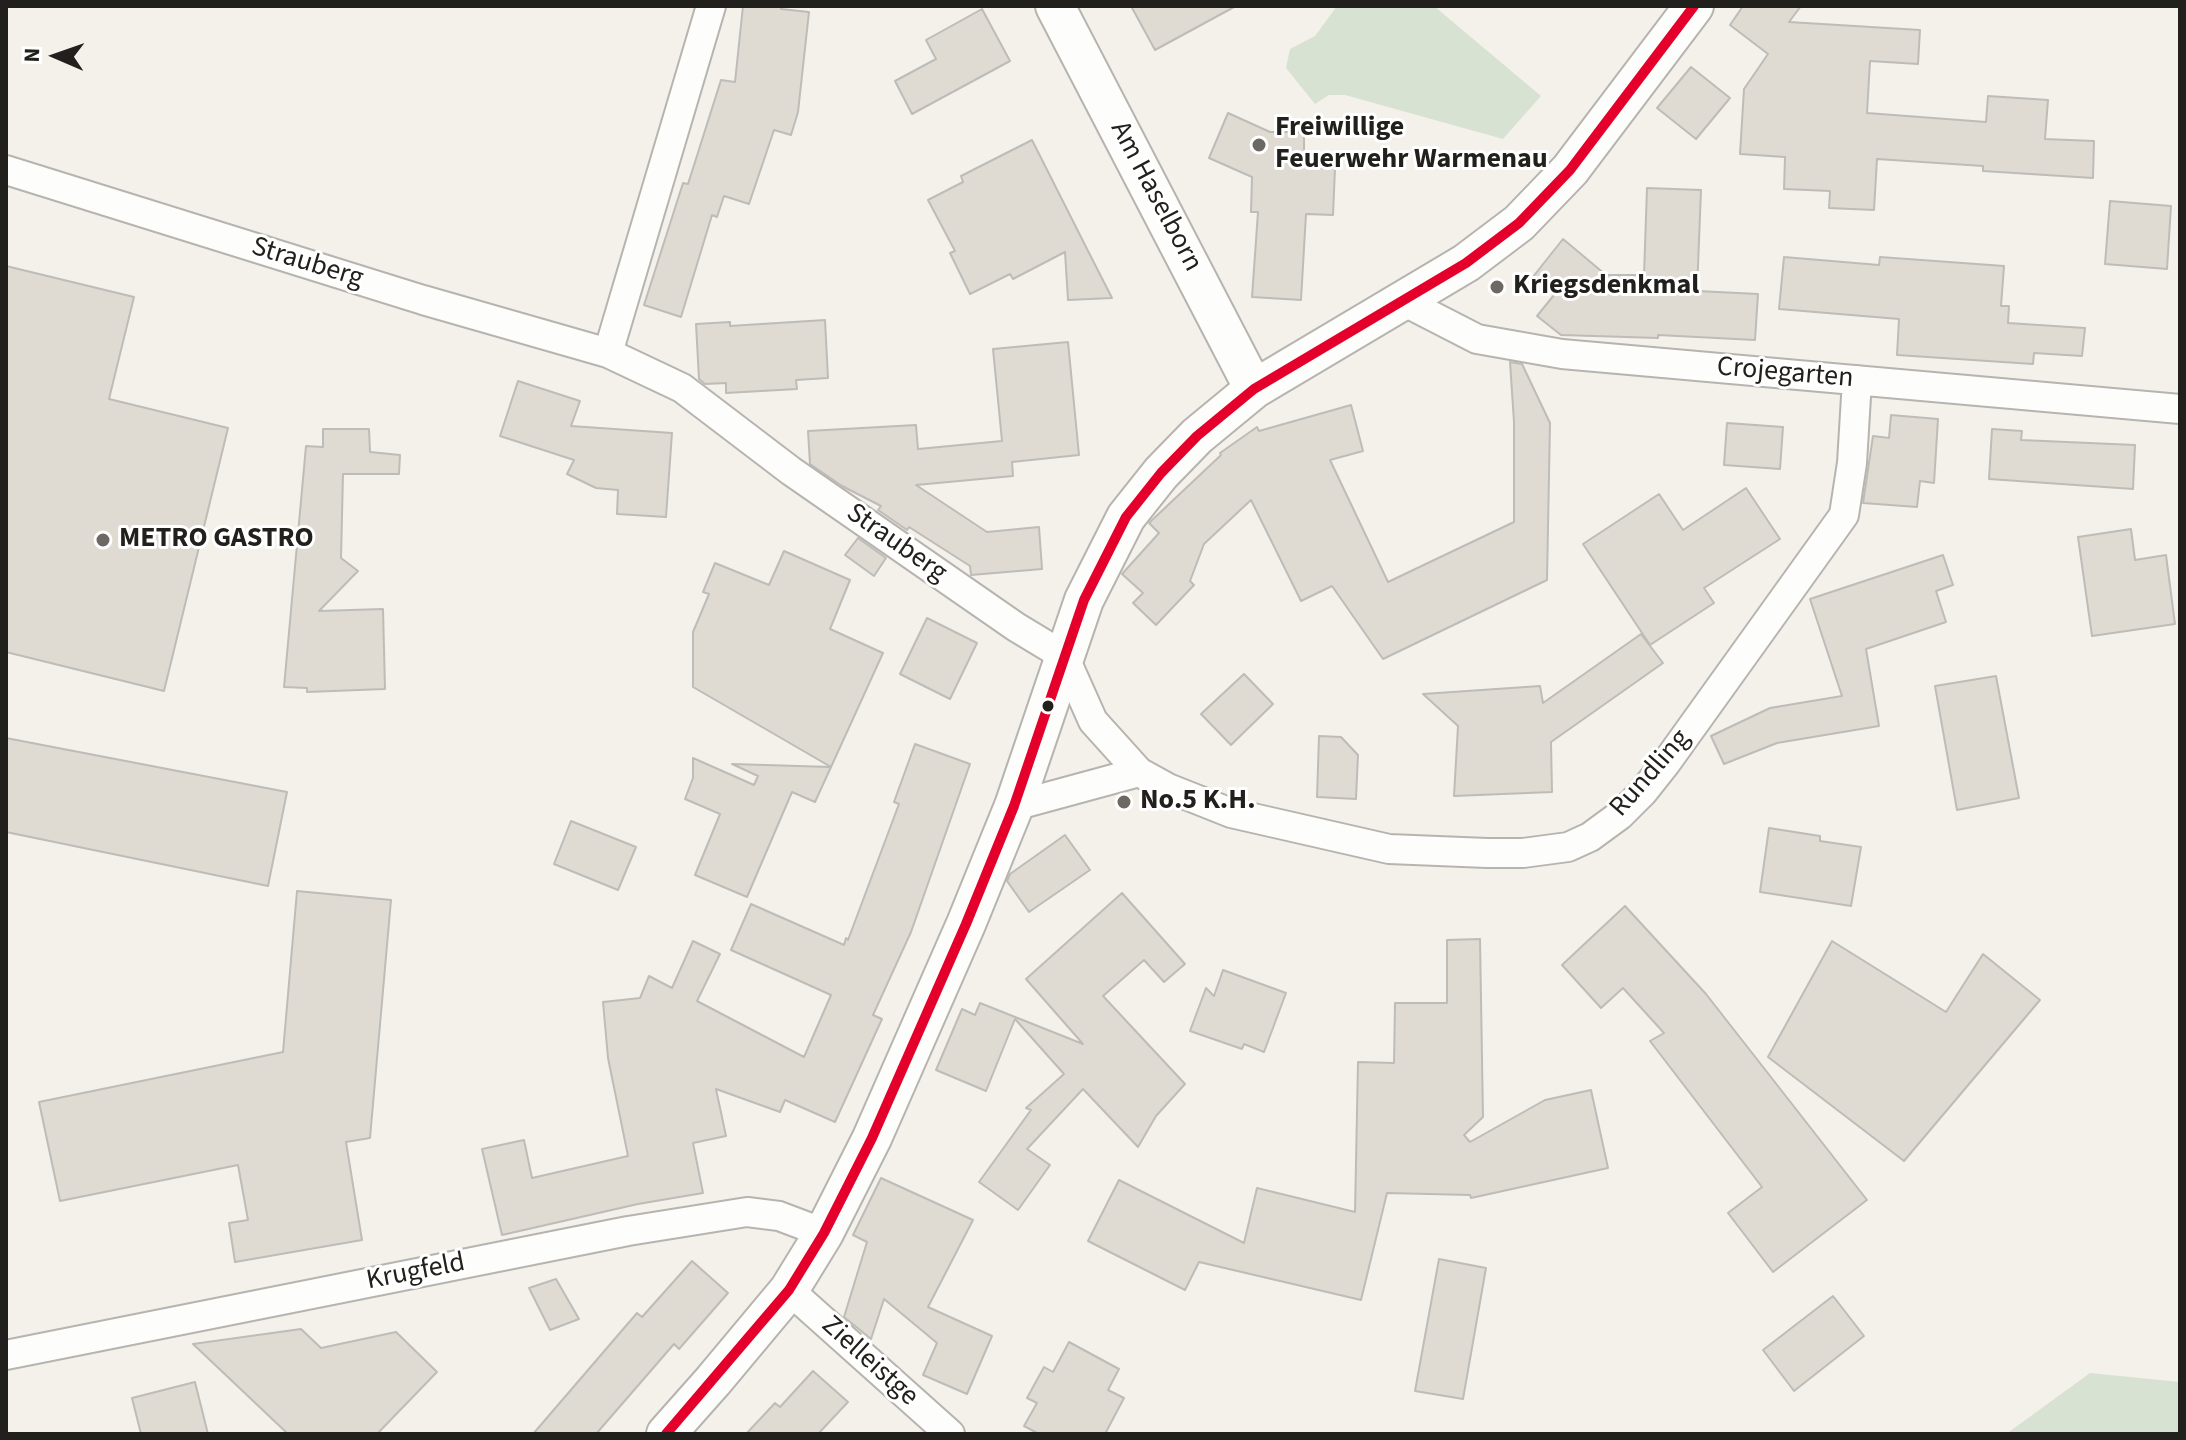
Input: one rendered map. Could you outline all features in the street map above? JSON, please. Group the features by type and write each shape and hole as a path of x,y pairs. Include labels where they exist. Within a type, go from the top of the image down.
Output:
{"street":[{"path":"608,353 711,6"},
{"name":"Am Haselborn","path":"1055,6 1254,389"},
{"path":"666,1434 789,1290 824,1233 872,1138 1014,806 1084,600 1126,517 1161,473 1197,436 1254,389 1466,263 1519,223 1570,170 1694,6"},
{"name":"Strauberg","path":"6,170 423,300 608,353 682,388 803,480 1016,627 1064,656"},
{"name":"Crojegarten","path":"1401,300 1477,339 1568,355 2180,409"},
{"name":"Rundling","path":"1064,656 1093,721 1139,772 1168,788 1231,813 1389,849 1523,853 1568,847 1590,837 1620,815 1666,763 1844,515 1852,463 1857,380"},
{"path":"1014,806 1139,772"},
{"name":"Krugfeld","path":"6,1355 612,1234 747,1212 779,1216 824,1233"},
{"name":"Zielleistge","path":"789,1290 950,1434"}],"green space":[{"path":"1337,6 1434,6 1541,96 1503,139 1345,95 1329,95 1315,104 1286,68 1290,49 1315,36"},
{"path":"2090,1373 2180,1382 2180,1434 2006,1434"}],"building":[{"path":"743,6 781,6 781,9 809,12 798,112 791,135 774,130 749,204 724,196 717,217 712,215 681,317 644,305 683,183 688,184 721,80 735,82"},
{"path":"1131,6 1236,6 1155,50"},
{"path":"1743,6 1801,6 1789,22 1920,30 1918,64 1870,61 1867,113 1986,122 1988,96 2048,100 2045,139 2094,141 2093,178 1983,171 1983,166 1877,159 1874,210 1829,208 1830,191 1784,189 1785,157 1740,154 1744,89 1768,54 1730,25"},
{"path":"982,9 1010,61 912,114 895,81 936,59 926,40"},
{"path":"1691,67 1730,98 1696,139 1657,108"},
{"path":"1228,113 1270,132 1304,132 1304,167 1335,168 1333,215 1306,214 1301,300 1252,297 1258,212 1251,212 1252,177 1209,158"},
{"path":"1032,140 1112,298 1068,300 1065,252 1013,279 1010,274 970,294 950,253 955,251 928,200 963,182 961,176"},
{"path":"1647,188 1701,190 1697,291 1758,294 1755,340 1658,335 1658,338 1561,335 1537,316 1554,295 1532,278 1563,239 1606,275 1644,275"},
{"path":"2110,201 2171,206 2167,269 2105,264"},
{"path":"1784,257 1879,265 1880,257 2004,266 2001,306 2009,306 2008,323 2085,328 2082,356 2034,353 2033,364 1897,355 1899,319 1779,309"},
{"name":"METRO GASTRO","path":"6,266 134,297 109,399 228,428 164,691 6,652"},
{"path":"825,320 828,378 796,380 797,389 726,393 726,383 705,384 699,379 696,324 730,322 730,326"},
{"path":"1068,342 1079,455 1012,462 1013,476 916,485 987,532 1039,527 1042,569 971,575 970,566 909,527 907,530 878,510 881,506 842,486 810,464 808,431 916,425 918,449 1002,441 993,349"},
{"path":"1510,362 1522,364 1550,423 1547,580 1383,659 1332,586 1301,601 1251,500 1204,544 1190,581 1194,585 1156,625 1133,603 1143,593 1122,574 1159,533 1149,523 1220,453 1257,427 1259,431 1351,405 1363,451 1330,460 1388,582 1514,522 1514,422"},
{"path":"518,381 580,401 571,426 672,433 666,517 617,514 618,490 596,488 567,474 574,460 500,436"},
{"path":"1891,415 1938,419 1934,483 1920,481 1917,507 1863,503 1873,436 1889,438"},
{"path":"1727,423 1783,427 1780,469 1724,465"},
{"path":"323,429 369,429 370,452 400,455 399,474 343,474 341,558 358,571 319,611 383,609 385,689 307,692 307,688 284,687 306,446 323,447"},
{"path":"1992,429 2022,431 2021,440 2135,445 2133,489 1989,479"},
{"path":"1746,488 1780,539 1704,588 1714,603 1650,645 1583,544 1659,494 1683,530"},
{"path":"2131,529 2135,560 2166,555 2175,624 2092,636 2078,537"},
{"path":"858,538 886,558 874,576 845,555"},
{"path":"784,551 850,580 830,629 883,653 831,767 693,687 693,632 709,594 703,592 715,563 769,585"},
{"path":"1943,555 1953,585 1936,591 1946,622 1866,649 1879,726 1777,743 1724,764 1711,736 1770,708 1842,696 1810,599"},
{"path":"927,618 977,643 950,699 900,674"},
{"path":"1641,634 1663,663 1551,742 1552,792 1454,796 1458,726 1423,694 1540,686 1543,703"},
{"path":"1244,674 1273,704 1231,745 1201,714"},
{"path":"1996,676 2019,798 1957,810 1935,686"},
{"path":"1319,736 1341,737 1358,755 1356,799 1317,797"},
{"path":"6,738 287,792 268,886 6,832"},
{"path":"915,744 970,764 911,932 873,1015 882,1019 835,1122 785,1100 780,1112 716,1089 726,1136 693,1143 703,1193 638,1204 502,1235 482,1149 524,1140 532,1178 628,1156 608,1058 603,1002 640,998 649,976 672,988 693,941 720,954 697,1001 804,1057 831,995 731,950 751,904 844,945 899,804 894,802"},
{"path":"693,758 754,785 758,776 732,764 831,767 815,802 792,792 747,897 695,875 720,814 685,799 693,778"},
{"path":"571,821 636,847 618,890 554,864"},
{"path":"1769,828 1820,836 1820,841 1861,847 1851,906 1760,892"},
{"path":"1065,835 1090,870 1029,912 1007,881 1010,874"},
{"path":"297,891 391,900 370,1138 346,1142 362,1240 235,1262 229,1223 248,1220 238,1165 60,1201 39,1102 283,1052"},
{"path":"1122,893 1185,964 1164,982 1144,960 1103,996 1185,1084 1156,1116 1138,1147 1083,1089 1027,1149 1050,1165 1018,1210 979,1182 1031,1110 1026,1108 1064,1074 1015,1019 986,1091 936,1070 962,1009 975,1015 980,1003 1083,1044 1026,979"},
{"path":"1625,906 1706,994 1867,1200 1773,1272 1728,1213 1762,1187 1650,1041 1664,1033 1623,988 1601,1008 1562,965"},
{"path":"1480,939 1483,1117 1464,1135 1470,1142 1545,1100 1591,1090 1608,1168 1471,1198 1470,1195 1387,1193 1361,1300 1199,1262 1185,1290 1088,1241 1119,1180 1244,1243 1257,1188 1355,1212 1358,1062 1394,1063 1395,1003 1447,1003 1447,940"},
{"path":"1832,941 1946,1012 1983,954 2040,1000 1904,1161 1768,1057"},
{"path":"1223,970 1286,993 1264,1052 1244,1044 1242,1049 1190,1031 1206,988 1214,996"},
{"path":"881,1178 973,1220 928,1307 992,1336 967,1394 923,1375 937,1343 884,1299 871,1339 844,1317 867,1242 853,1235"},
{"path":"1439,1259 1486,1268 1463,1399 1415,1391"},
{"path":"692,1261 728,1293 679,1349 674,1344 596,1434 533,1434 637,1313 642,1317"},
{"path":"556,1279 579,1319 550,1330 529,1288"},
{"path":"1833,1296 1864,1336 1794,1391 1763,1350"},
{"path":"301,1329 321,1348 396,1332 437,1372 377,1434 288,1434 193,1344"},
{"path":"1069,1342 1119,1369 1108,1390 1124,1398 1105,1434 1039,1434 1024,1426 1037,1403 1027,1398 1044,1367 1053,1372"},
{"path":"813,1371 848,1402 818,1434 746,1434 775,1403 780,1407"},
{"path":"195,1382 208,1434 141,1434 132,1398"}],"transit line":[{"path":"666,1434 789,1290 824,1233 872,1138 1014,806 1084,600 1126,517 1161,473 1197,436 1254,389 1466,263 1519,223 1570,170 1694,6"}],"place":[{"name":"Freiwillige Feuerwehr Warmenau","path":"1259,145"},
{"name":"Kriegsdenkmal","path":"1497,287"},
{"name":"METRO GASTRO","path":"103,540"},
{"name":"No.5 K.H.","path":"1124,802"}]}
